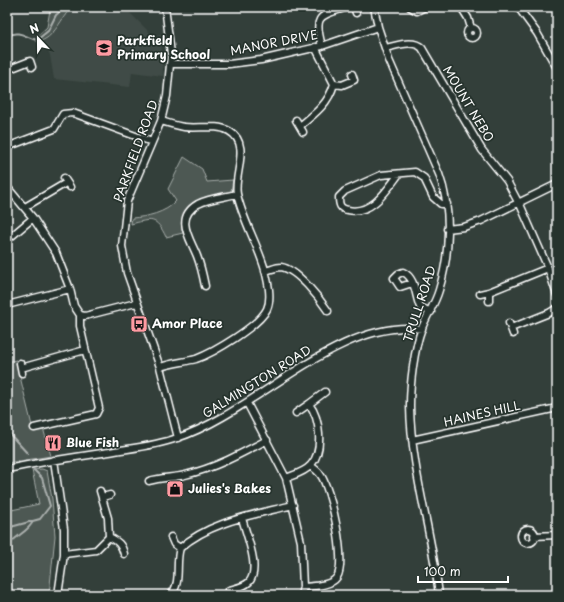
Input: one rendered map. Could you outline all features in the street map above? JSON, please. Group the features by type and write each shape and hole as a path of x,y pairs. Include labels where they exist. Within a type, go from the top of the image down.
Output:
{"street":[{"name":"PARKFIELD ROAD","path":"165,7 168,21 172,64 167,96 161,121 128,201 122,246 127,273 136,303 160,367 178,438"},
{"path":"296,120 302,129 328,100 334,84 319,46 317,25 319,19 328,13 348,7"},
{"name":"TRULL ROAD","path":"374,7 378,27 385,48 445,190 447,204 445,267 431,312 422,328 410,406 412,440 436,566 439,595"},
{"path":"410,7 417,11 425,7"},
{"path":"461,7 468,18 471,28"},
{"path":"518,7 544,45 557,68"},
{"name":"MANOR DRIVE","path":"172,64 229,64 288,54 319,46 378,27"},
{"name":"MOUNT NEBO","path":"385,48 408,44 419,45 422,48 482,150 507,181 548,268 557,295"},
{"path":"7,70 30,61 32,67"},
{"path":"334,84 342,85 354,80"},
{"path":"7,147 39,139 54,129 62,114 73,113 152,142"},
{"path":"160,367 204,355 257,321 267,308 269,297 266,271 237,194 240,145 229,131 220,129 183,127 161,121"},
{"path":"399,174 386,194 367,207 352,211 342,209 340,206 339,197 345,190 381,175 415,172 424,178 433,197 441,204 447,204"},
{"path":"25,207 66,183"},
{"path":"447,229 464,226 480,220 557,184"},
{"path":"7,187 25,207 56,253 70,289 74,306 80,315 79,321 99,411 96,414 34,428"},
{"path":"205,286 196,255 185,231 185,221 190,211 198,204 237,194"},
{"path":"7,240 33,218"},
{"path":"266,271 280,267 288,270 312,290 328,312"},
{"path":"480,294 489,292 548,268"},
{"path":"412,283 420,307 431,312"},
{"path":"7,307 70,289"},
{"path":"489,292 489,301"},
{"path":"80,315 85,316 136,303"},
{"path":"511,329 549,313 557,308"},
{"name":"GALMINGTON ROAD","path":"7,468 138,447 178,438 205,426 247,403 311,360 342,344 387,330 410,327 422,328"},
{"path":"21,368 85,350"},
{"path":"294,413 310,404 327,391"},
{"path":"247,403 286,478 301,542 303,587 301,595"},
{"path":"286,478 310,466 317,451 318,421 315,411 310,404"},
{"name":"HAINES HILL","path":"412,440 557,408"},
{"path":"149,481 159,478 176,477 213,467 267,440"},
{"path":"54,460 63,517 64,554 58,595"},
{"path":"303,587 331,582 337,578 341,569 337,529 331,503 320,474 310,466"},
{"path":"159,478 161,485"},
{"path":"64,554 96,550 109,537 110,529 101,494 110,495"},
{"path":"170,595 178,580 177,558 180,548 192,538 206,530 242,518 293,505"},
{"path":"229,590 237,591 249,582 254,575 255,568 242,518"},
{"path":"534,536 557,535"},
{"path":"109,537 122,546 124,554"},
{"path":"171,537 174,544 180,548"}],"shaded area":[{"path":"53,7 72,7 49,37 37,42 35,38 47,27 50,10"},
{"name":"Parkfield Primary School","path":"66,7 124,7 153,36 161,34 163,76 132,72 130,87 54,79 50,55 42,37"},
{"path":"184,157 202,169 207,182 233,180 231,191 203,198 182,222 183,233 166,237 156,222 148,220 131,224 132,218 143,217 167,209 176,201 168,189"},
{"path":"16,360 33,430 43,428 51,456 7,463 7,362"},
{"path":"42,469 47,471 52,499 55,536 49,595 7,595 7,511 39,504 32,470"}],"waterway":[{"path":"7,36 16,33 37,40 48,31 56,15 66,7"},
{"path":"7,431 28,454"},
{"path":"7,528 40,519 50,506 42,478 34,470"},
{"path":"7,547 13,540 29,528 33,521"}],"place":[{"name":"Parkfield Primary School","path":"104,48"},
{"name":"Amor Place","path":"139,324"},
{"name":"Blue Fish","path":"53,443"},
{"name":"Julies's Bakes","path":"175,489"}]}
